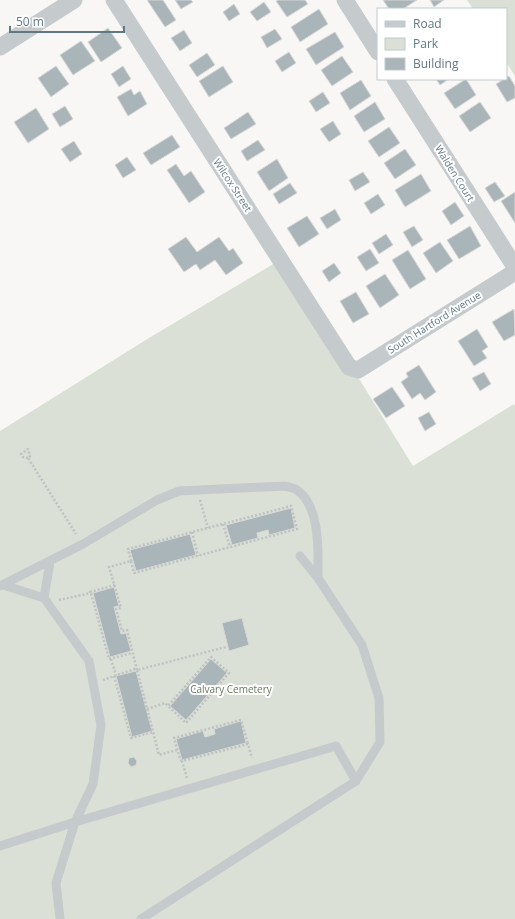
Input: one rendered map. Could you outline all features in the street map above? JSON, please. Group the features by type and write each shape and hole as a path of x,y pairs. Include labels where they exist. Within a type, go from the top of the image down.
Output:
{"street":[{"path":"0,47 74,0"},
{"name":"Wilcox Street","path":"114,0 345,364 353,369"},
{"path":"345,0 377,50"},
{"name":"Walden Court","path":"396,80 515,267"},
{"name":"South Hartford Avenue","path":"353,369 358,370 515,272"}],"lane":[{"path":"1,586 83,544 157,500 179,491 285,486 296,490 304,497 312,510 318,541 318,578"},
{"path":"142,919 356,781 380,742 379,698 362,645 318,578 300,556"},
{"path":"45,601 50,562"},
{"path":"1,586 45,601 89,661 101,725 93,784 75,822 56,884 60,919"},
{"path":"0,846 75,822 336,746 356,781"}],"path":[{"path":"28,458 83,544"},
{"path":"197,490 208,528"},
{"path":"291,506 297,529 134,573 128,549 223,524 291,506"},
{"path":"223,524 230,547"},
{"path":"192,532 198,556"},
{"path":"131,561 109,567 121,608 116,609 122,631 126,630 159,755 177,750"},
{"path":"45,601 91,593 90,592 115,585"},
{"path":"91,593 109,659 111,659 131,738 153,732"},
{"path":"93,682 135,669 137,670 226,647"},
{"path":"111,659 132,653"},
{"path":"147,708 165,703 168,706 186,723 229,673 211,657 168,706"},
{"path":"190,788 174,738 241,720 255,770"},
{"path":"182,761 248,744"}],"green space":[{"path":"467,0 515,0 515,76 507,64 507,8 472,8"},
{"name":"Calvary Cemetery","path":"280,260 353,369 413,466 514,404 515,406 515,919 0,919 0,431 149,338"}],"building":[{"path":"147,0 163,0 176,20 165,27"},
{"path":"175,0 191,0 193,2 181,9"},
{"path":"305,0 308,4 287,17 276,1"},
{"path":"383,0 417,0 405,8 388,8"},
{"path":"430,0 444,0 434,7"},
{"path":"264,2 271,12 257,21 250,12"},
{"path":"234,4 240,14 229,21 223,12"},
{"path":"319,9 328,24 300,42 291,27"},
{"path":"108,28 122,48 101,62 88,42"},
{"path":"275,29 282,39 267,48 261,37"},
{"path":"184,30 192,43 180,51 171,38"},
{"path":"335,32 344,47 316,65 306,49"},
{"path":"81,41 95,61 73,75 60,55"},
{"path":"289,52 296,63 282,72 275,61"},
{"path":"207,53 215,65 197,77 189,65"},
{"path":"342,56 353,72 332,86 321,70"},
{"path":"56,66 69,84 51,97 38,78"},
{"path":"123,66 131,79 119,87 111,74"},
{"path":"223,66 233,82 209,97 199,81"},
{"path":"509,76 515,86 515,98 507,102 496,84 502,80 507,80 507,77"},
{"path":"361,80 371,96 350,110 340,93"},
{"path":"437,80 448,80 440,85"},
{"path":"467,80 476,95 455,109 444,93"},
{"path":"131,89 134,95 140,91 147,104 128,116 117,97"},
{"path":"323,92 330,103 316,112 309,101"},
{"path":"375,102 385,119 364,132 354,116"},
{"path":"480,102 491,118 470,132 459,116"},
{"path":"65,106 73,119 60,127 52,114"},
{"path":"36,108 49,129 28,143 14,122"},
{"path":"248,112 256,124 231,139 224,128"},
{"path":"333,121 341,134 329,142 320,129"},
{"path":"389,127 400,143 379,157 368,141"},
{"path":"172,135 180,147 151,165 143,153"},
{"path":"258,140 265,150 247,161 241,151"},
{"path":"74,141 82,154 70,162 61,149"},
{"path":"405,149 416,165 395,179 384,163"},
{"path":"127,157 136,170 123,178 115,165"},
{"path":"277,159 288,178 269,191 257,172"},
{"path":"176,164 184,176 191,171 205,192 189,203 167,170"},
{"path":"363,172 370,182 355,191 349,180"},
{"path":"421,174 431,191 405,207 395,190"},
{"path":"495,182 505,196 494,202 485,188"},
{"path":"290,183 297,193 279,204 273,194"},
{"path":"515,192 515,223 501,201"},
{"path":"378,194 385,205 371,214 364,203"},
{"path":"455,202 464,216 451,225 442,211"},
{"path":"335,209 341,220 327,229 320,218"},
{"path":"307,216 319,234 299,247 287,228"},
{"path":"414,226 423,240 412,247 403,232"},
{"path":"470,226 481,246 459,259 447,240"},
{"path":"386,234 393,245 379,254 372,243"},
{"path":"186,237 197,252 219,237 229,251 233,248 243,263 226,275 215,260 200,270 196,264 184,272 168,249"},
{"path":"440,242 453,261 436,273 423,253"},
{"path":"370,249 379,263 366,271 357,257"},
{"path":"408,250 426,279 410,289 392,260"},
{"path":"334,263 341,273 329,282 322,271"},
{"path":"385,274 399,295 380,308 366,286"},
{"path":"356,292 369,314 353,323 340,301"},
{"path":"514,309 515,335 504,341 492,322"},
{"path":"477,329 488,347 482,351 487,358 474,366 458,341"},
{"path":"419,365 436,392 425,400 420,393 412,399 401,382 408,377 406,373"},
{"path":"484,372 491,384 480,391 472,378"},
{"path":"392,387 405,406 386,418 373,399"},
{"path":"429,412 436,424 425,431 418,418"},
{"path":"291,508 295,528 269,535 268,530 257,533 258,538 232,545 226,525"},
{"path":"190,534 196,555 136,571 130,550"},
{"path":"114,587 119,606 114,607 121,634 126,633 131,651 110,657 93,593"},
{"path":"242,618 249,645 229,651 222,623"},
{"path":"211,659 227,673 186,720 170,706"},
{"path":"136,671 152,731 132,737 116,676"},
{"path":"241,721 246,743 182,760 176,739 203,731 205,737 215,734 214,729"},
{"path":"134,757 137,761 136,765 131,767 128,763 129,758"}]}
